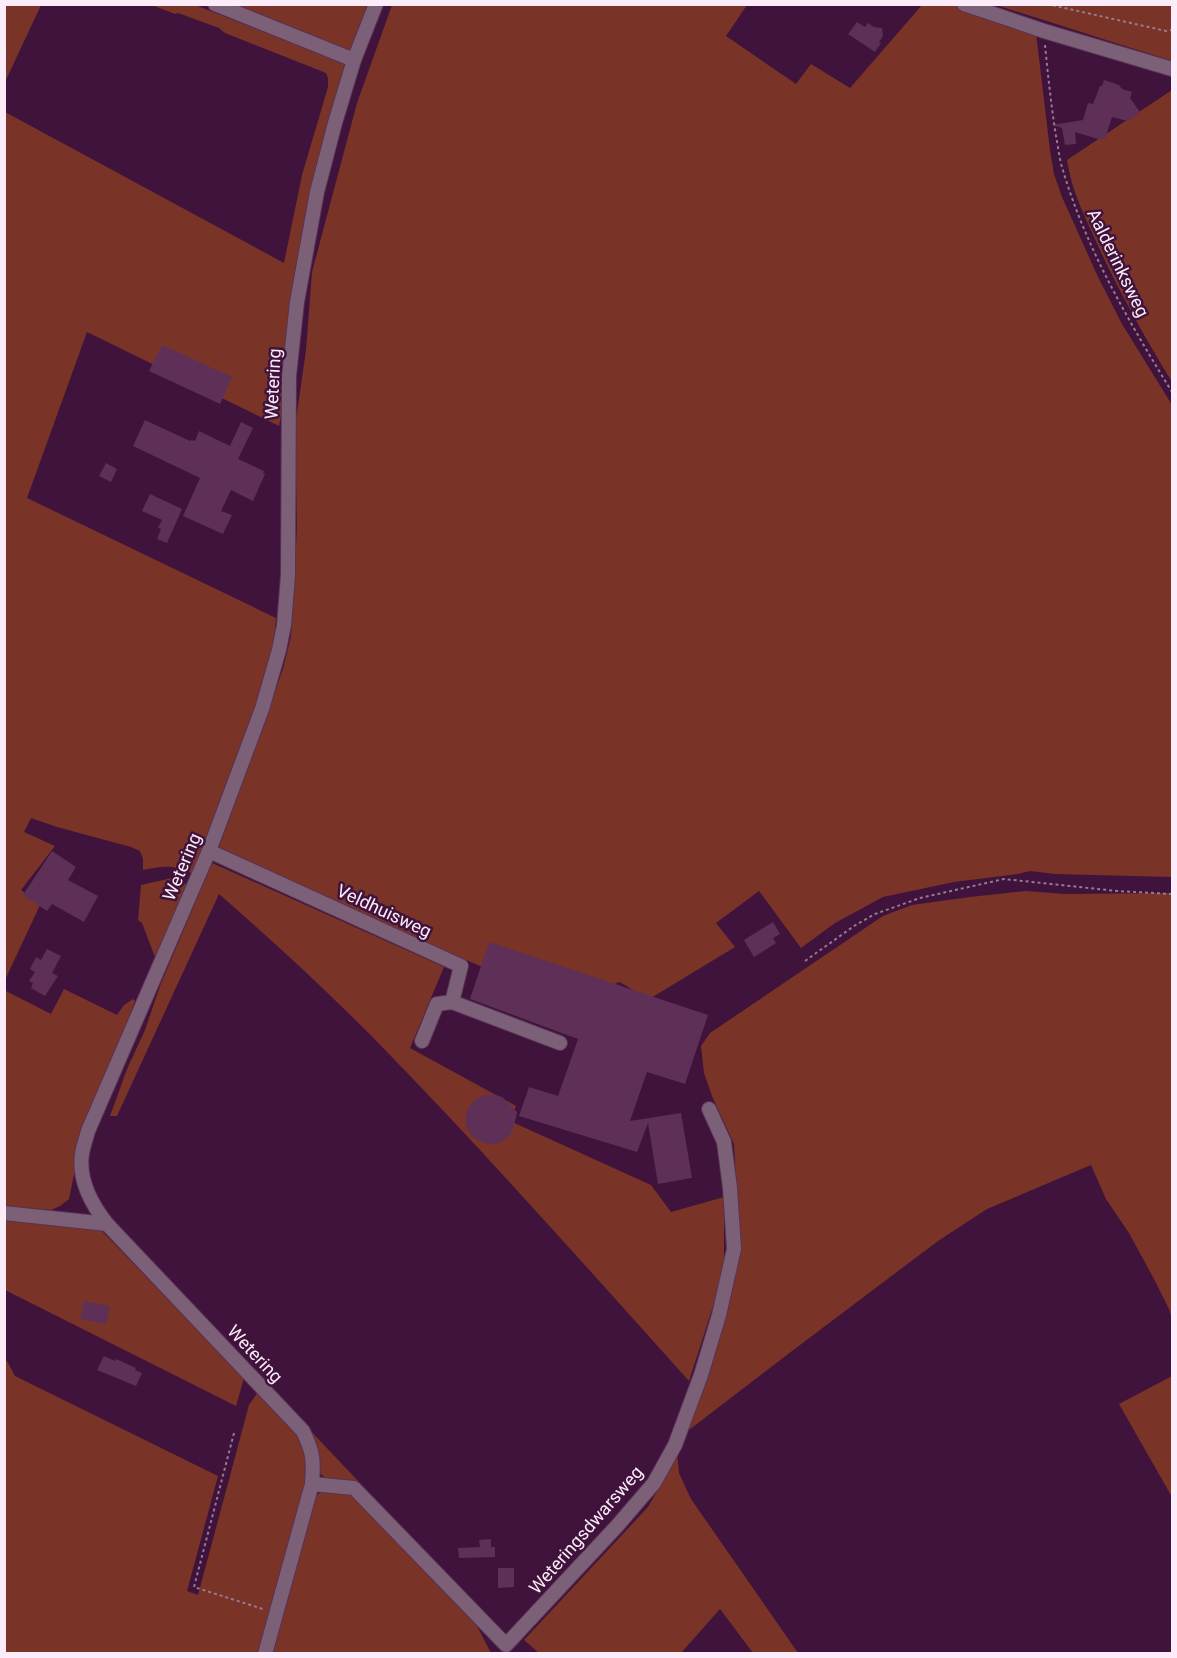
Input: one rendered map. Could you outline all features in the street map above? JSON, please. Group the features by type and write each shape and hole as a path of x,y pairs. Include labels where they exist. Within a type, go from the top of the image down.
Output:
{"street":[{"path":"215,4 354,60"},
{"name":"Wetering","path":"265,1653 312,1484 314,1462 310,1445 303,1431 107,1224 94,1207 82,1174 82,1155 86,1139 209,851 262,709 281,642 288,575 290,376 297,302 317,192 335,123 354,60 376,4"},
{"path":"964,4 1044,31 1173,69"},
{"name":"Veldhuisweg","path":"209,851 461,966 452,1002"},
{"path":"422,1041 437,1004 452,1002 560,1043"},
{"name":"Weteringsdwarsweg","path":"312,1484 354,1488 506,1645 654,1483 675,1445 701,1375 716,1325 734,1249 724,1142 709,1109"},
{"path":"4,1213 107,1224"}],"path":[{"path":"1047,4 1166,31 1173,30"},
{"name":"Aalderinksweg","path":"1044,31 1053,117 1061,165 1076,210 1093,250 1146,350 1173,392"},
{"path":"805,961 875,914 920,898 1004,879 1117,891 1173,894"},
{"path":"234,1433 194,1587 276,1613"}],"shaded area":[{"path":"4,5 41,5 5,82"},
{"path":"152,5 195,5 342,62 347,66 317,185 293,357 279,426 87,332 27,498 276,618 274,634 269,665 255,711 193,874 168,867 143,870 140,851 31,818 24,832 55,846 21,890 40,905 5,980 5,112 284,263 302,175 328,87 326,73 225,33 219,28"},
{"path":"231,5 374,5 352,53"},
{"path":"392,5 747,5 726,36 796,84 811,64 850,88 922,5 956,6 1036,33 1050,150 1054,174 1062,197 1122,324 1172,405 1172,877 1055,874 1030,871 954,882 883,897 835,923 801,948 759,891 716,923 735,947 651,998 619,982 573,1005 397,931 236,859 219,847 283,669 291,636 297,527 295,427 306,350 312,272 357,103"},
{"path":"996,5 1167,5 1172,7 1172,61"},
{"path":"1172,90 1172,382 1131,312 1103,257 1078,200 1067,160"},
{"path":"212,863 444,967 410,1048 516,1106 510,1121 651,1185 671,1212 724,1197 724,1272 689,1381 502,1174 388,1053 305,972 219,894 117,1116 110,1116 160,986"},
{"path":"172,878 188,885 155,957 142,923 138,920 141,885"},
{"path":"1026,891 1065,894 1172,893 1172,1320 1154,1279 1129,1233 1106,1199 1091,1165 987,1209 938,1241 685,1433 721,1335 734,1279 739,1234 734,1144 704,1073 701,1046 710,1033 883,916 912,905"},
{"path":"64,989 117,1015 124,1005 133,999 135,1001 79,1150 69,1199 51,1210 5,1206 4,990 51,1014"},
{"path":"4,1219 53,1226 76,1221 100,1229 244,1378 236,1406 5,1290"},
{"path":"4,1360 7,1361 15,1376 218,1476 187,1591 198,1595 249,1405 258,1392 299,1436 307,1460 307,1477 258,1653 5,1653"},
{"path":"1172,1376 1172,1497 1119,1404"},
{"path":"306,1426 359,1482 325,1478 319,1472"},
{"path":"677,1451 679,1473 691,1499 798,1653 753,1653 720,1609 681,1653 539,1653 524,1640 648,1507"},
{"path":"323,1490 352,1493 475,1622 491,1653 271,1654 315,1497"}],"building":[{"path":"857,22 865,27 868,23 882,28 883,36 879,42 881,43 875,52 848,34"},
{"path":"1104,80 1132,92 1130,98 1140,112 1128,121 1112,117 1105,139 1075,132 1076,144 1065,145 1062,128 1052,125 1083,120 1088,103 1093,104"},
{"path":"162,345 232,377 220,404 149,371"},
{"path":"145,420 190,441 195,441 199,431 230,446 241,422 253,428 238,459 264,471 265,474 253,501 231,490 221,511 232,515 223,534 183,516 200,478 133,446"},
{"path":"106,463 117,469 111,482 99,476"},
{"path":"150,494 182,509 167,543 157,539 161,529 158,528 162,520 142,511"},
{"path":"52,851 76,867 68,880 98,896 84,922 52,904 47,911 23,895"},
{"path":"773,922 780,934 773,938 776,943 754,957 744,940"},
{"path":"489,942 708,1015 685,1084 647,1072 630,1121 681,1113 692,1178 658,1184 648,1123 637,1152 519,1116 529,1087 558,1096 578,1039 470,999"},
{"path":"47,949 61,956 52,973 58,976 45,996 31,988 33,983 29,981 35,972 30,969 36,957 41,960"},
{"path":"485,1095 502,1097 517,1112 511,1134 496,1144 477,1140 466,1126 466,1114 469,1107 476,1099"},
{"path":"84,1301 110,1306 106,1324 80,1319"},
{"path":"104,1356 115,1361 116,1359 142,1373 136,1386 97,1370"},
{"path":"491,1539 491,1547 495,1547 495,1557 459,1558 458,1548 480,1547 479,1540"},
{"path":"498,1568 514,1568 514,1587 498,1588"}]}
